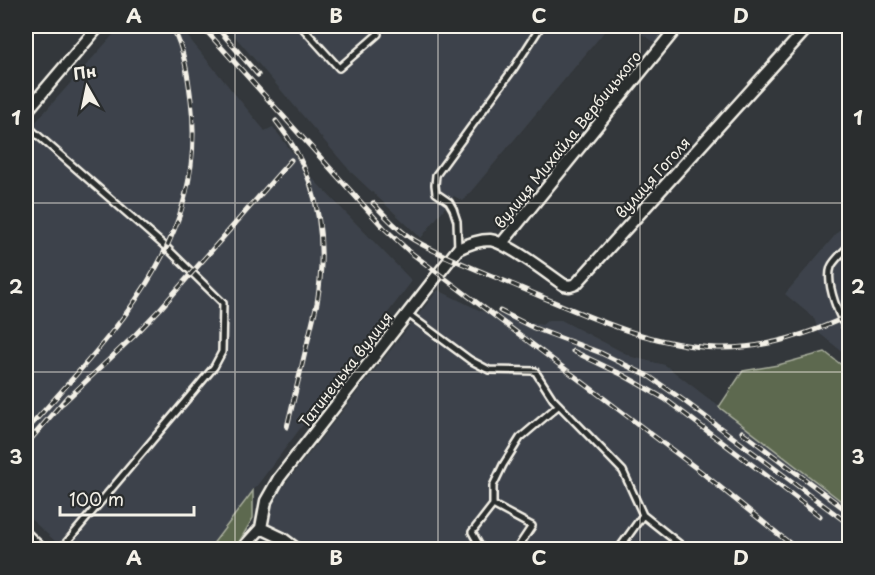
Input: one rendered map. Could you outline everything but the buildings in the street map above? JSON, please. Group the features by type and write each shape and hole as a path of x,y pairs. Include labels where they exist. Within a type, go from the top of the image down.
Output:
{"street":[{"path":"26,112 99,26"},
{"name":"вулиця Михайла Вербицького","path":"502,243 678,26"},
{"name":"вулиця Гоголя","path":"502,243 564,285 576,284 808,26"},
{"path":"458,249 471,243 489,240 502,243"},
{"name":"Татинецька вулиця","path":"261,528 266,501 279,478 458,249"},
{"path":"241,549 261,528 282,537 298,549"},
{"path":"26,535 42,549"}],"lane":[{"path":"301,26 339,68 378,33"},
{"path":"458,249 458,221 449,202 436,193 436,175 514,68 541,26"},
{"path":"26,124 167,248 223,303 222,352 214,367 60,549"},
{"path":"849,245 831,266 830,282 836,308 849,334"},
{"path":"407,313 470,360 489,370 536,371 553,399 623,471 643,515 687,549"},
{"path":"482,549 472,532 493,505 493,486 503,465 520,438 559,405"},
{"path":"493,505 532,526 516,549"},
{"path":"618,549 643,515"}],"shaded area":[{"path":"121,26 179,26 265,131 273,127 311,177 412,281 209,549 64,549 26,515 26,133"},
{"path":"226,26 609,26 463,201 454,196 421,238 351,172"},
{"path":"629,26 678,26 661,46"},
{"path":"849,219 849,357 819,333 814,318 785,294"},
{"path":"438,290 481,311 542,325 548,320 561,320 632,357 665,365 849,507 850,549 303,550 269,524 271,502"}],"green space":[{"path":"825,352 849,371 849,507 719,407 743,371 778,365"},
{"path":"253,491 253,518 235,549 209,549"}],"railway":[{"path":"26,431 90,358 147,283 169,242 185,198 193,151 191,100 182,53 172,26"},
{"path":"202,26 384,228 410,252 700,471 798,550"},
{"path":"216,26 258,75"},
{"path":"276,121 291,142 311,185 317,208 321,254 317,303 287,427"},
{"path":"63,403 160,309 291,160"},
{"path":"373,203 403,233 438,253 613,326 665,341 718,348 752,346 818,329 850,315"},
{"path":"500,311 534,328 601,353 650,377 850,525"},
{"path":"573,351 623,375 665,399 820,516"},
{"path":"30,440 68,396"},
{"path":"742,432 850,513"}]}
